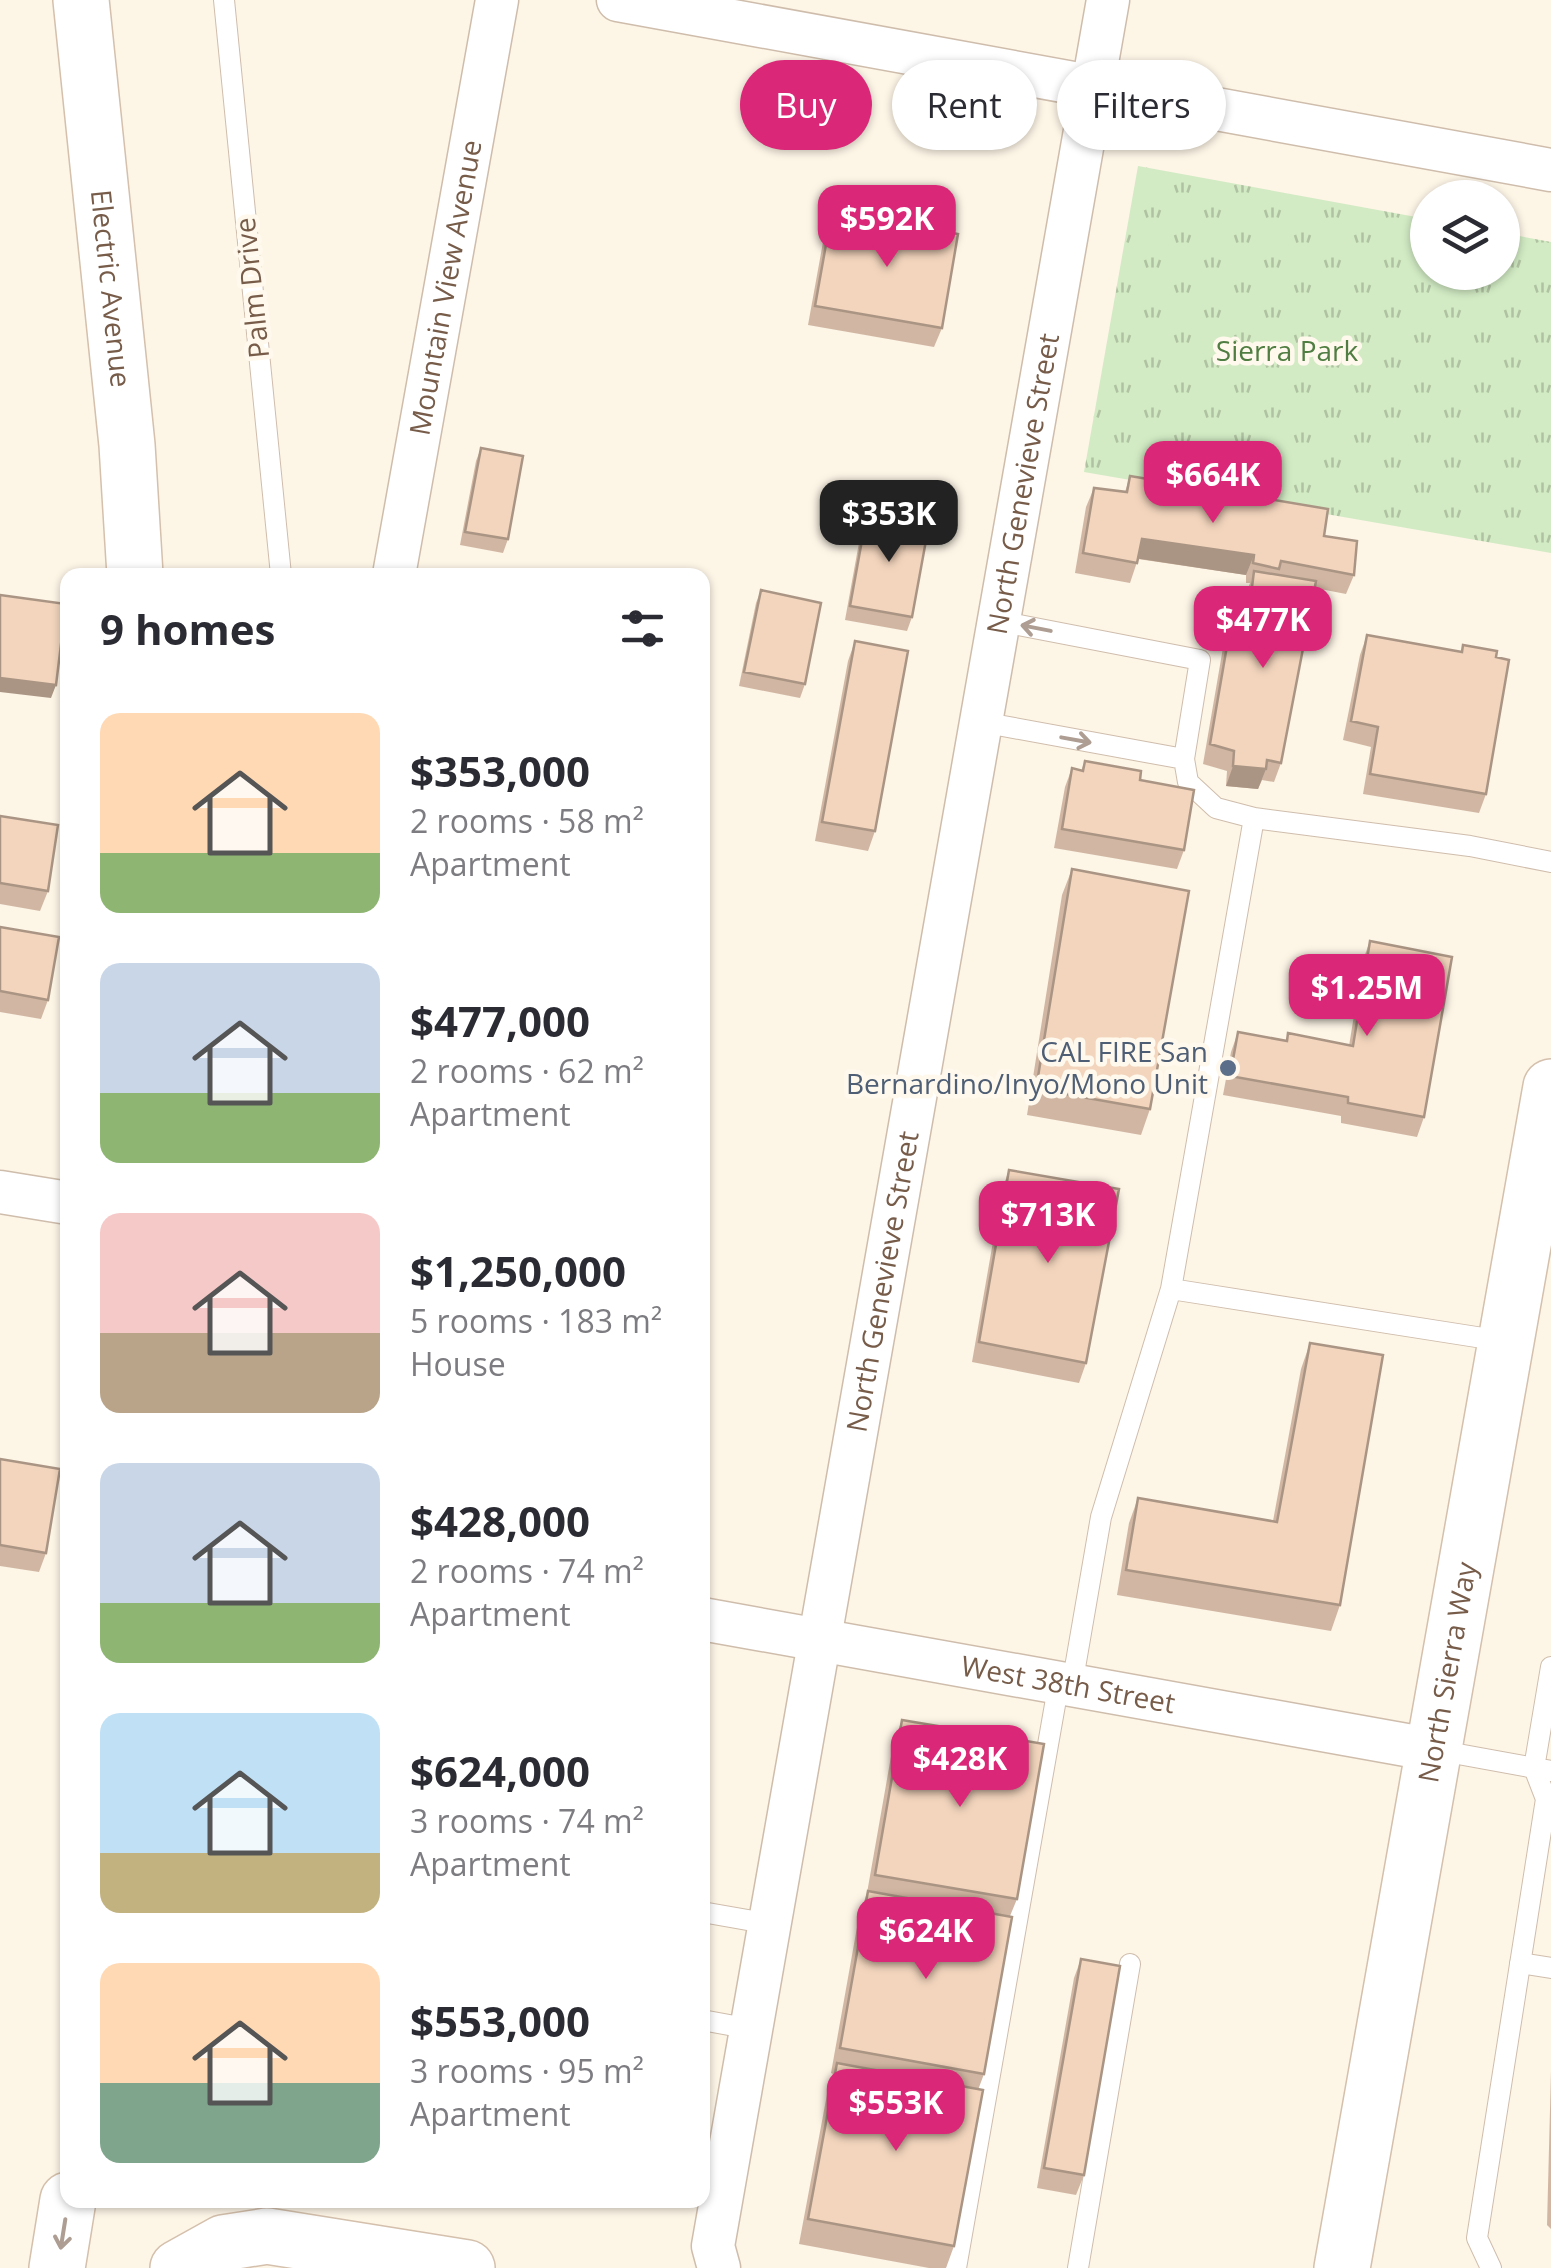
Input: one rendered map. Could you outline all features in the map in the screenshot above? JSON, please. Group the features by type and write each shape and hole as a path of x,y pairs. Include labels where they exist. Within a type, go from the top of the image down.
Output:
{"street":[{"name":"Electric Avenue","path":"81,0 127,444 135,568"},
{"name":"Mountain View Avenue","path":"395,568 497,0"},
{"path":"618,0 1057,81"},
{"name":"North Genevieve Street","path":"1097,60 1108,0"},
{"path":"1226,111 1551,170"},
{"name":"North Genevieve Street","path":"718,2268 713,2246 1081,150"},
{"name":"North Sierra Way","path":"1343,2262 1551,1087"},
{"path":"0,1192 60,1202"},
{"name":"West 38th Street","path":"710,1620 1434,1750"},
{"path":"57,2268 67,2208"},
{"path":"213,2245 267,2236 468,2268"}],"lane":[{"name":"Palm Drive","path":"224,0 279,568"},
{"path":"998,621 1200,660 1184,759 1188,782 1216,808 1254,818 1470,846 1551,862"},
{"path":"980,722 1184,759"},
{"path":"956,2268 1065,1684 1101,1518 1171,1289 1254,818"},
{"path":"1171,1289 1506,1342"},
{"path":"1490,2268 1477,2238 1546,1799 1542,1770 1551,1667"},
{"path":"1434,1750 1542,1770"},
{"path":"710,1913 770,1924"},
{"path":"1520,1963 1551,1968"},
{"path":"1078,2268 1130,1964"},
{"path":"710,2021 751,2028"}],"green space":[{"name":"Sierra Park","path":"1138,166 1410,216 1410,290 1520,290 1520,236 1551,242 1551,553 1084,472"}],"building":[{"path":"832,211 958,234 942,328 815,306"},
{"path":"481,448 523,456 508,539 465,532"},
{"path":"1130,476 1328,509 1324,536 1357,541 1354,575 1281,561 1279,569 1253,563 1254,555 1142,539 1137,563 1083,553 1094,488 1127,492"},
{"path":"867,513 929,524 912,617 850,606"},
{"path":"1254,571 1316,581 1281,763 1267,760 1266,769 1233,766 1234,751 1210,744 1232,617 1248,619"},
{"path":"761,590 821,603 805,684 744,672"},
{"path":"0,595 60,603 56,685 0,678"},
{"path":"1367,635 1462,652 1463,645 1497,651 1496,657 1509,660 1486,794 1370,774 1378,727 1351,721"},
{"path":"855,641 908,651 875,831 822,822"},
{"path":"1085,761 1141,771 1140,780 1194,790 1184,850 1062,829 1072,768 1083,771"},
{"path":"0,816 58,825 48,891 0,883"},
{"path":"1072,869 1189,891 1150,1109 1036,1089"},
{"path":"0,927 59,937 48,1000 0,991"},
{"path":"1370,941 1452,957 1424,1117 1348,1103 1348,1097 1230,1076 1238,1032 1287,1041 1288,1033 1353,1046"},
{"path":"1009,1170 1119,1189 1086,1363 979,1342"},
{"path":"1310,1343 1383,1355 1340,1605 1126,1570 1138,1498 1277,1522"},
{"path":"0,1459 60,1469 46,1553 0,1545"},
{"path":"902,1720 1044,1744 1017,1899 875,1875"},
{"path":"868,1891 1012,1917 984,2074 840,2048"},
{"path":"1081,1959 1120,1966 1084,2175 1044,2168"},
{"path":"837,2063 983,2090 954,2246 808,2219"}],"place":[{"name":"CAL FIRE San Bernardino/Inyo/Mono Unit","path":"1228,1068"}]}
